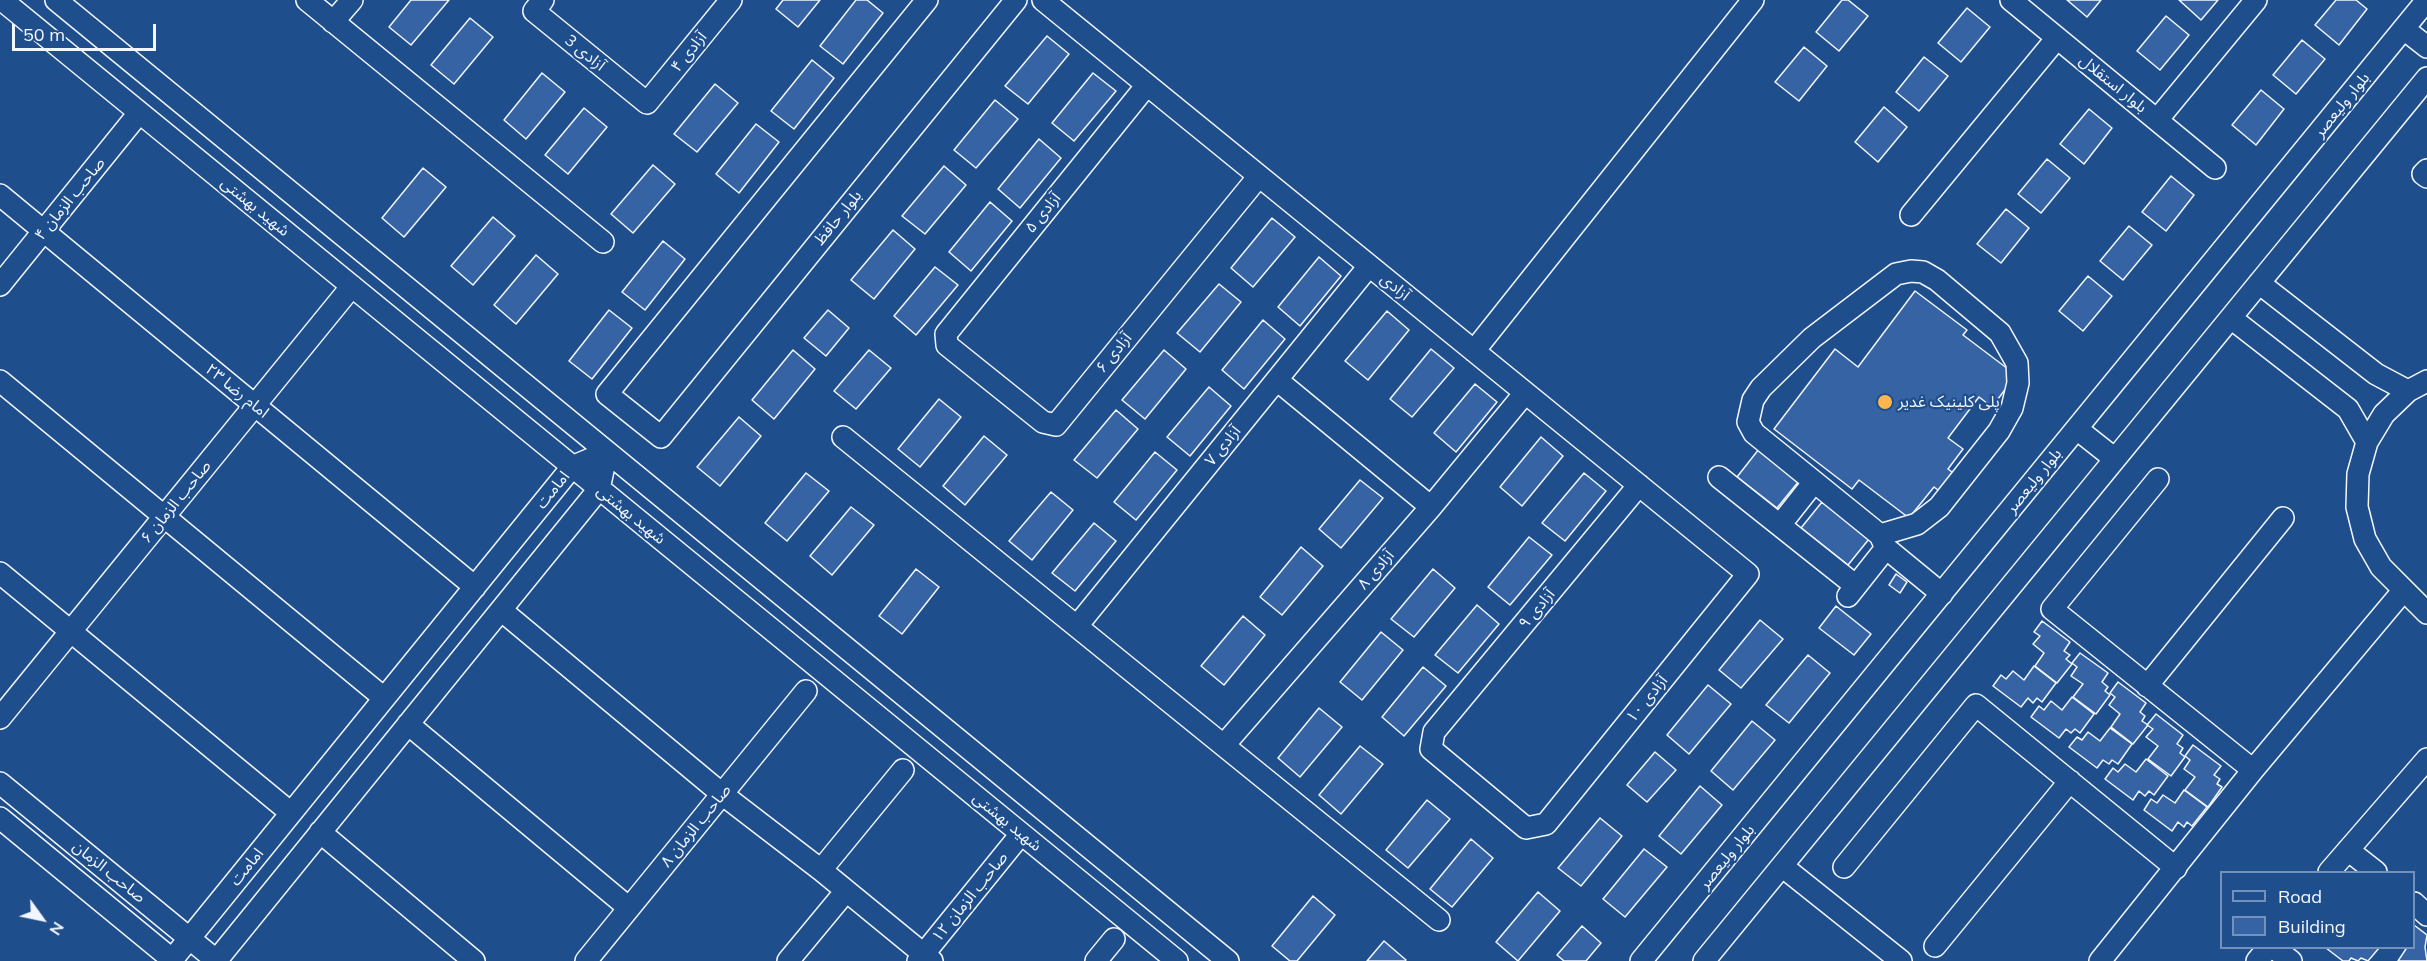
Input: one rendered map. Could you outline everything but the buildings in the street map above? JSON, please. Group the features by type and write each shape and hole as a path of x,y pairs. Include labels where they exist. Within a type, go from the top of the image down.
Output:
{"street":[{"name":"شهید بهشتی","path":"2,0 1177,961"},
{"name":"شهید بهشتی","path":"56,0 1228,961"},
{"path":"307,0 603,242"},
{"path":"333,21 352,0"},
{"name":"آزادی 3","path":"543,0 534,11 647,103"},
{"name":"آزادی ۴","path":"647,103 731,0"},
{"name":"بلوار حافظ","path":"927,0 607,394 661,437 1016,0"},
{"name":"آزادی","path":"1043,0 1748,574"},
{"path":"1474,351 1752,0"},
{"name":"بلوار استقلال","path":"2011,0 2215,168"},
{"path":"2157,120 2256,0"},
{"name":"بلوار ولیعصر","path":"1641,961 2427,0"},
{"path":"2404,29 2427,47"},
{"path":"1911,214 2057,38"},
{"path":"1704,961 2427,78"},
{"name":"آزادی ۵","path":"947,345 946,334 1147,85"},
{"name":"صاحب الزمان ۴","path":"0,285 139,113"},
{"path":"2427,170 2423,174 2427,177"},
{"name":"آزادی ۶","path":"947,345 1042,422 1056,424 1259,176"},
{"name":"امام رضا ۲۳","path":"0,195 475,587"},
{"name":"آزادی ۷","path":"1077,626 1369,266"},
{"path":"1719,477 1780,525 1852,591 1883,541 1917,524 1939,507 1999,431 2012,408 2019,383 2017,363 2000,333 1937,280 1923,272 1911,271 1896,274 1812,338 1761,388 1753,400 1748,422 1754,433 1883,541 1942,594"},
{"path":"2259,283 2376,374 2408,391"},
{"name":"صاحب الزمان ۶","path":"0,718 352,286"},
{"path":"2231,318 2348,409 2367,442"},
{"path":"1277,380 1431,507"},
{"path":"0,381 384,698"},
{"path":"2427,381 2408,391 2384,414 2367,442 2357,485 2357,507 2365,539 2380,567 2427,613"},
{"name":"آزادی ۸","path":"1224,745 1431,507 1525,393"},
{"path":"2077,429 2115,459"},
{"path":"843,437 1439,920"},
{"name":"امامت","path":"172,960 572,467 607,452"},
{"path":"216,961 599,489 607,452"},
{"path":"2158,479 2052,609 2253,770"},
{"path":"1780,525 1814,482"},
{"name":"آزادی ۹","path":"1546,824 1526,828 1431,749 1434,732 1639,485"},
{"path":"2147,686 2283,518"},
{"path":"0,573 291,813"},
{"name":"آزادی ۱۰","path":"1546,824 1748,574"},
{"path":"2100,961 2253,770 2403,591"},
{"path":"501,610 722,794 821,870 924,959"},
{"name":"صاحب الزمان ۸","path":"586,961 806,691"},
{"path":"1844,867 1976,705 2176,868"},
{"path":"408,724 629,908"},
{"path":"2331,871 2427,759"},
{"path":"821,870 903,770"},
{"path":"1935,946 2070,781"},
{"name":"صاحب الزمان","path":"0,783 216,961"},
{"name":"صاحب الزمان","path":"0,818 172,960"},
{"path":"320,832 474,961"},
{"name":"صاحب الزمان ۱۲","path":"924,959 1021,834"},
{"path":"2348,850 2374,871"},
{"path":"1782,866 1900,961"},
{"path":"788,961 846,891"},
{"path":"2415,904 2427,915"},
{"path":"1096,961 1114,939"},
{"path":"2257,961 2267,949"},
{"path":"2275,949 2291,961"}],"place":[{"name":"پلی کلینیک غدیر","path":"1885,402"}]}
